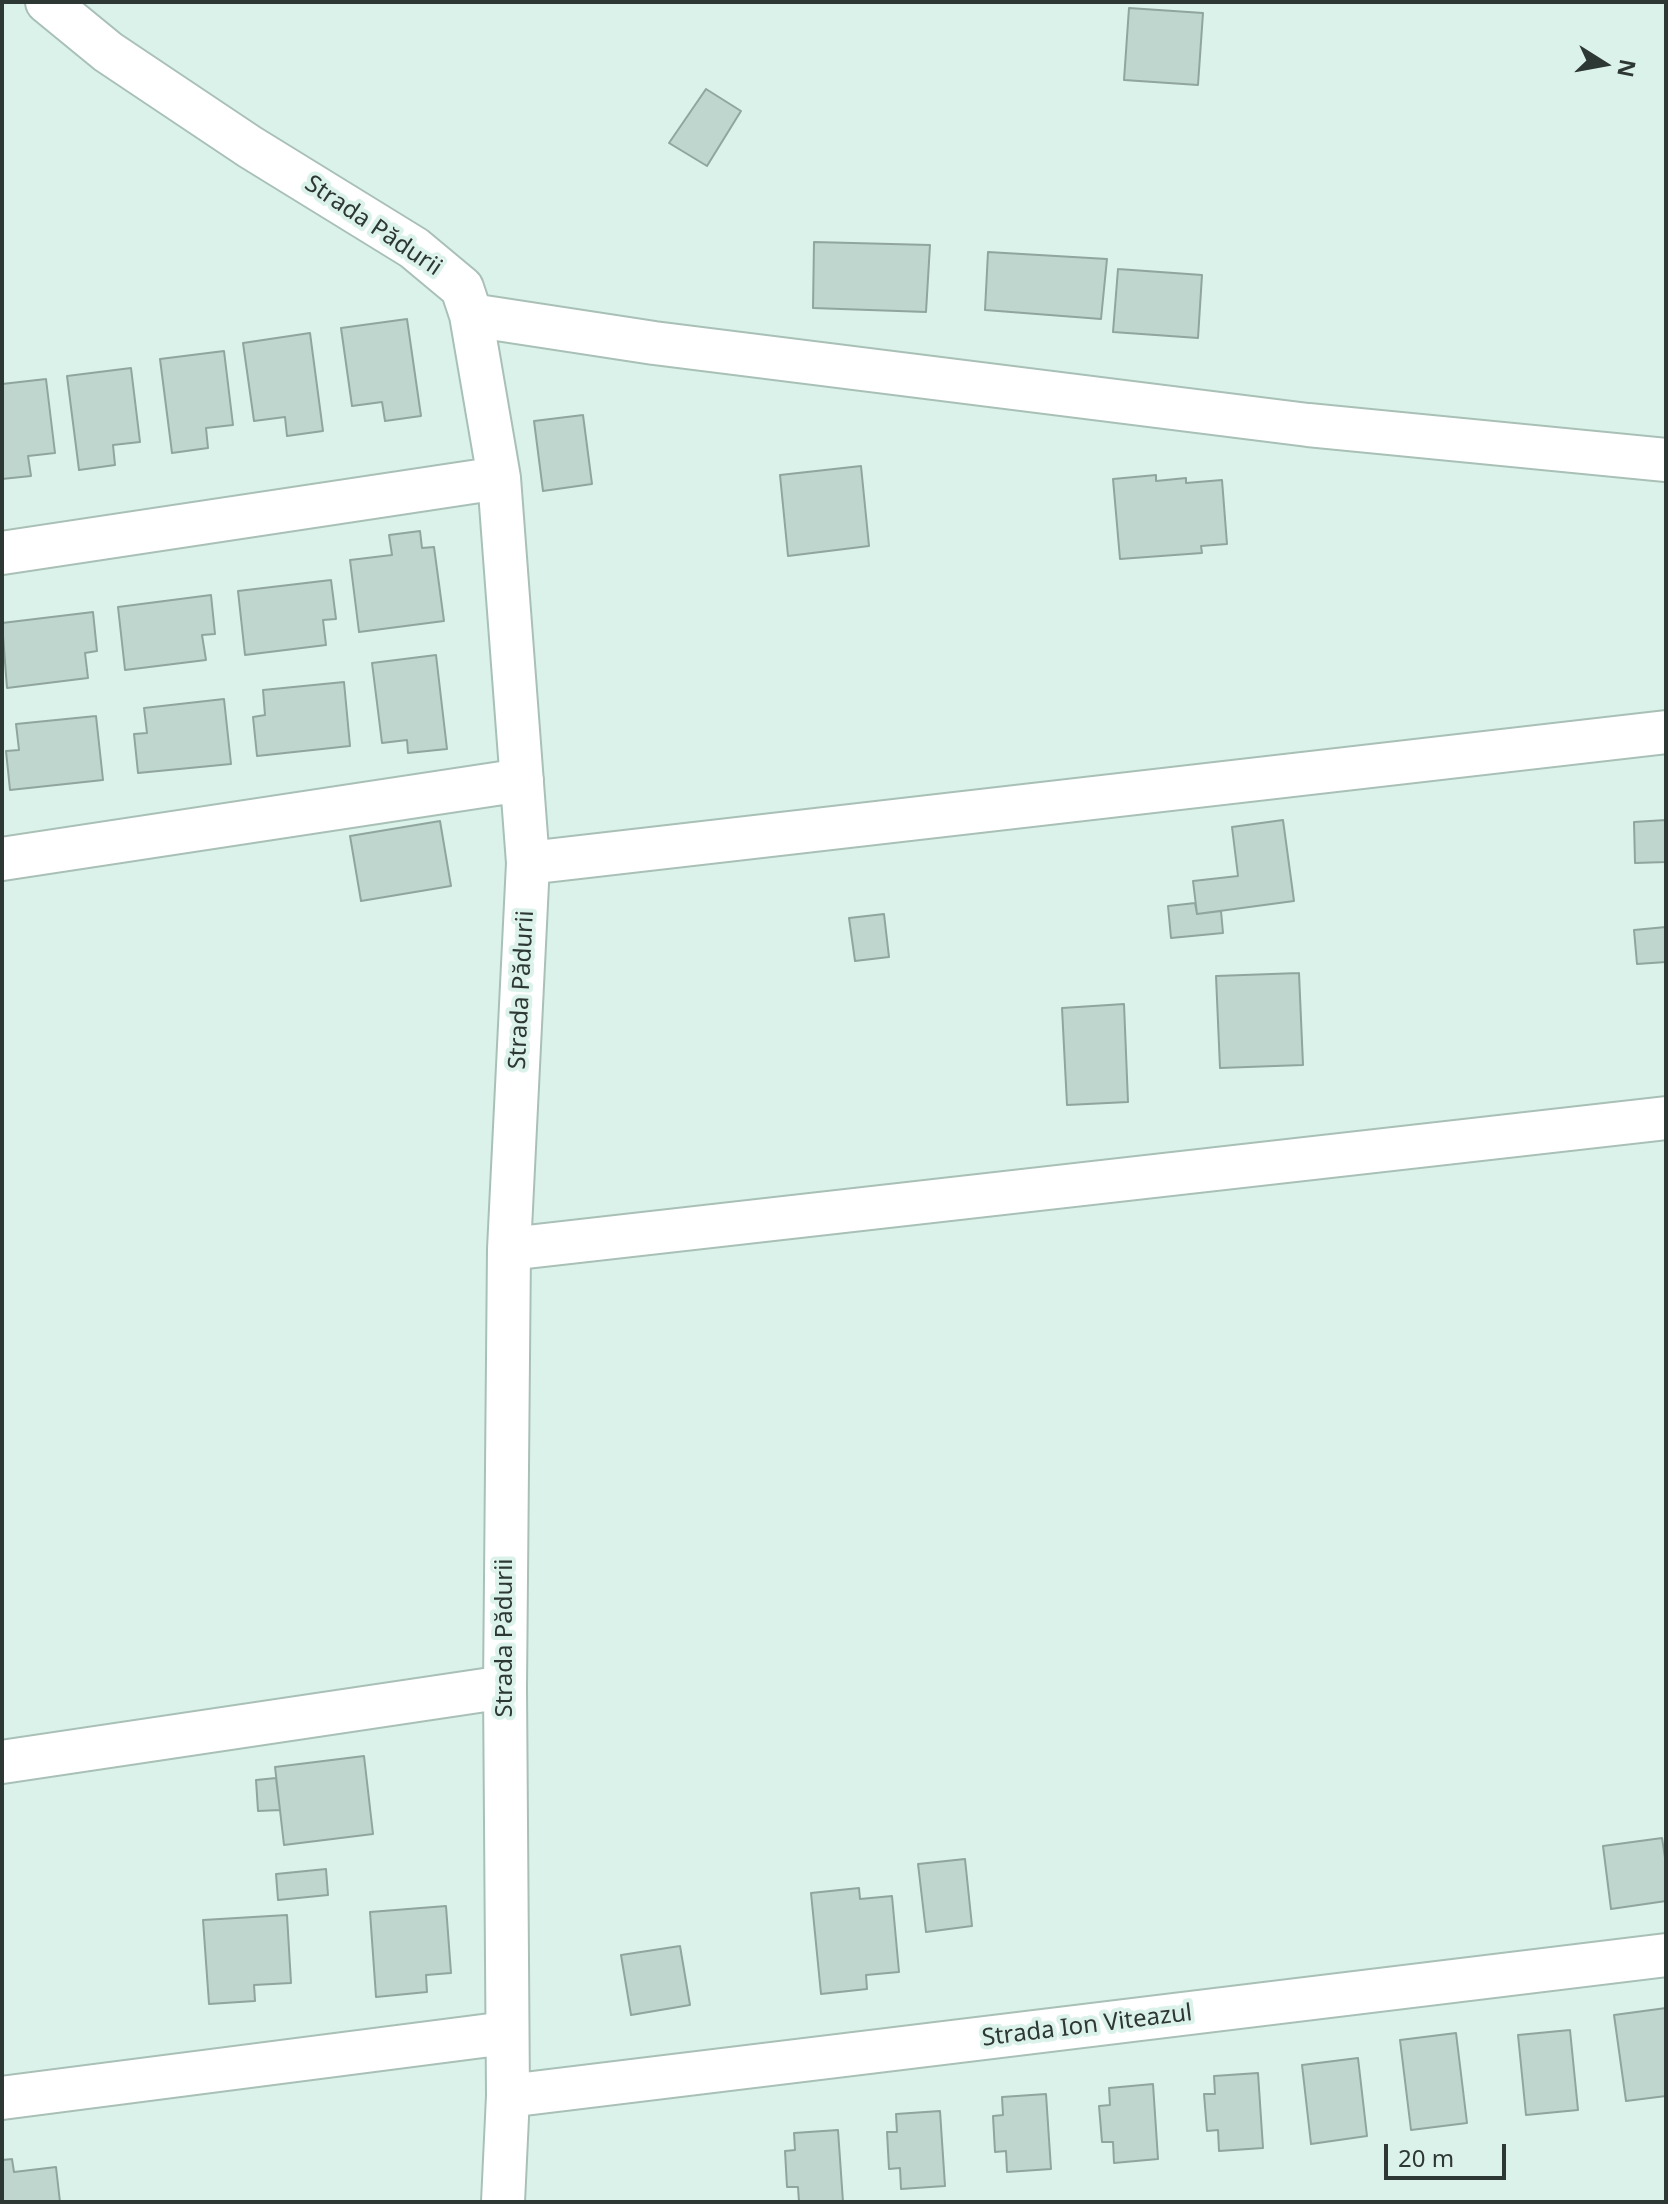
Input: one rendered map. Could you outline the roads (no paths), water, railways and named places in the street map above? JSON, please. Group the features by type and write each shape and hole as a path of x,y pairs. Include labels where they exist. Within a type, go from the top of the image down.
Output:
{"street":[{"name":"Strada Pădurii","path":"47,2 108,52 250,147 414,248 462,288 471,315 499,478 528,863 509,1249 505,1687 508,2096 503,2202"},
{"path":"471,315 654,343 1308,425 1666,460"},
{"path":"2,553 499,478"},
{"path":"528,863 1666,732"},
{"path":"2,859 522,780"},
{"path":"509,1249 1666,1118"},
{"path":"2,1762 505,1687"},
{"name":"Strada Ion Viteazul","path":"508,2096 1666,1955"},
{"path":"2,2098 506,2033"}]}
